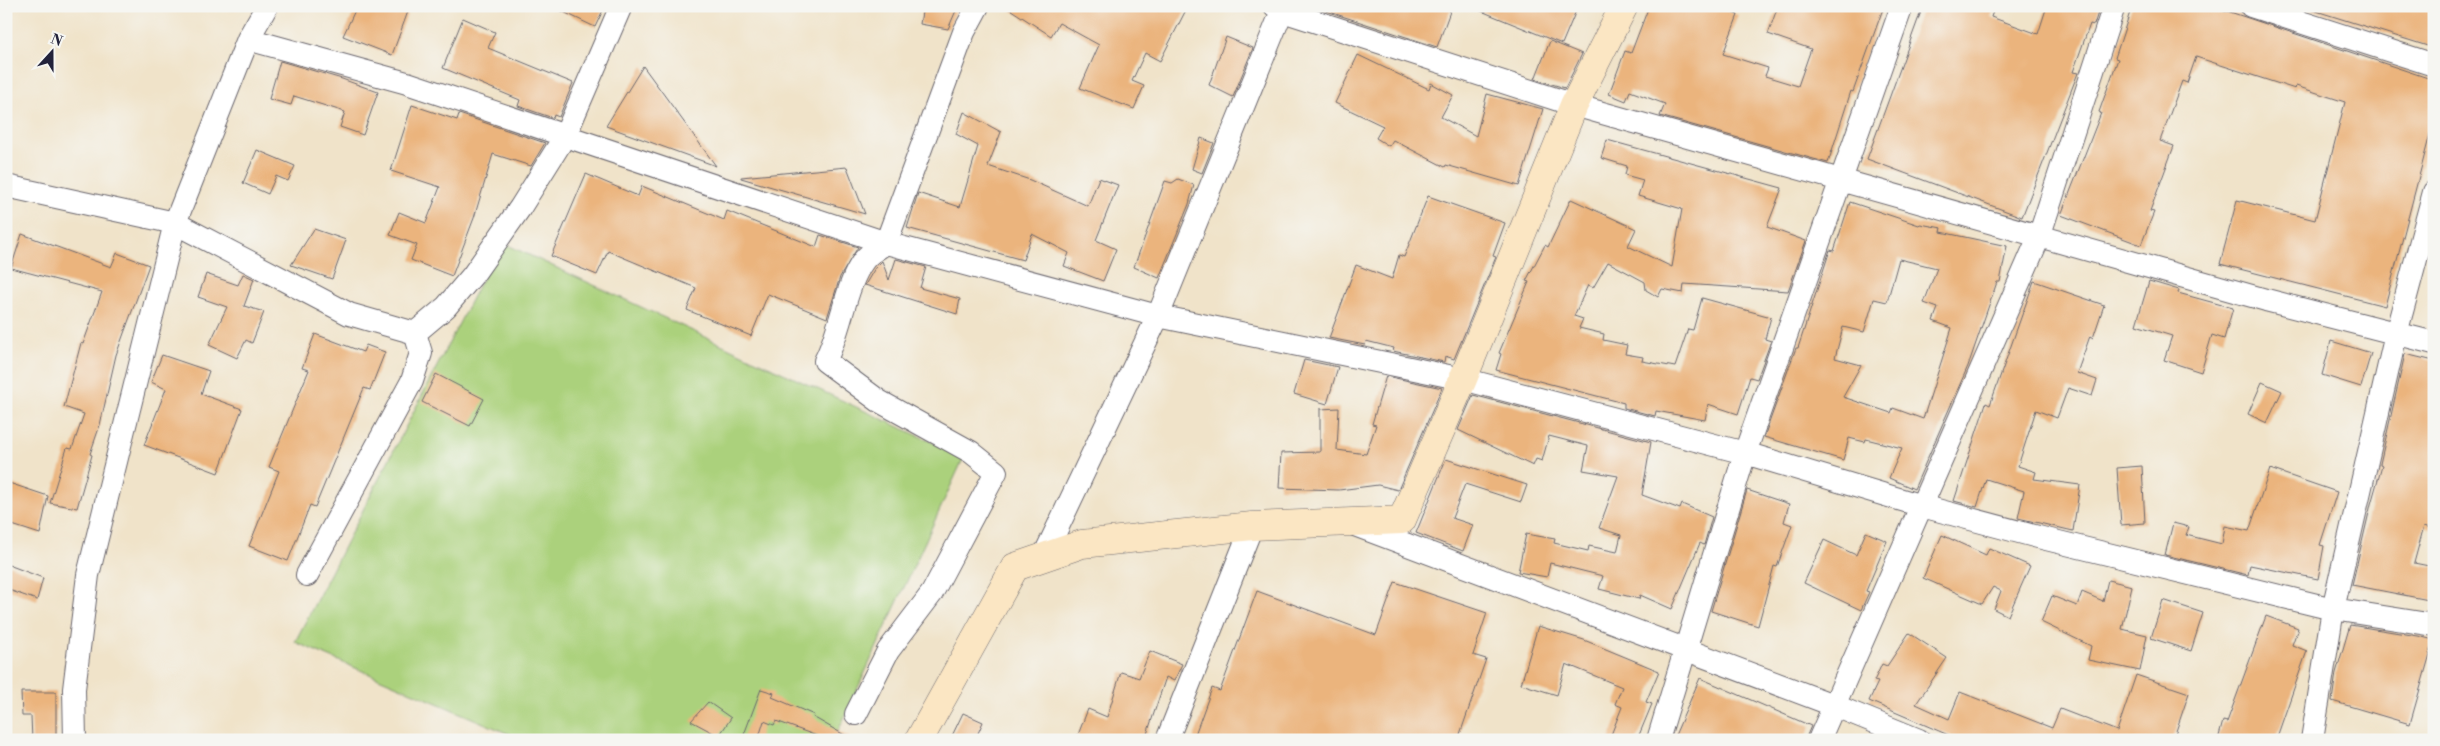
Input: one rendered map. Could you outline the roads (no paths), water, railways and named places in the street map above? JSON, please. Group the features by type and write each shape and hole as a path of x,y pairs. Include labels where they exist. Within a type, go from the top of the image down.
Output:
{"street":[{"path":"75,740 74,689 88,575 175,223 248,39 267,6"},
{"path":"415,333 446,307 473,275 520,208 565,136 621,6"},
{"path":"856,714 888,651 932,593 996,472 971,452 879,401 825,361 833,346 849,292 864,259 886,244 964,32 978,6"},
{"path":"919,740 1015,567 1082,544 1252,526 1351,524 1402,520 1463,379 1574,106 1624,6"},
{"path":"1658,740 1745,453 1902,6"},
{"path":"1819,740 2039,237 2114,6"},
{"path":"2250,6 2434,65"},
{"path":"1044,556 1158,316 1281,8 1574,106 2039,237 2434,343"},
{"path":"248,39 407,83 886,244 1158,316 1463,379 1745,453 1922,506 2038,537 2333,609 2434,625"},
{"path":"6,186 175,223 348,314 415,333"},
{"path":"2312,740 2333,609 2396,334 2434,192"},
{"path":"307,575 412,381 421,353 415,333"},
{"path":"1351,524 1833,705 1919,740"},
{"path":"1167,740 1252,526"}]}
